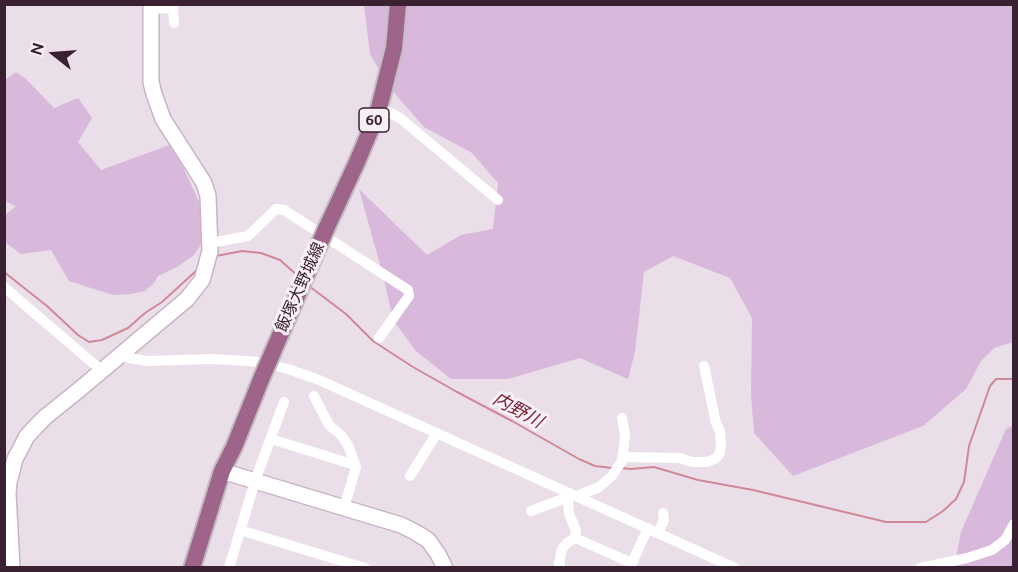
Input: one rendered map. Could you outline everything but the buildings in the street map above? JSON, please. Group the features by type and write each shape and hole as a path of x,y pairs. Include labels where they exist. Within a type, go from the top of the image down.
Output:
{"main road":[{"name":"飯塚大野城線","path":"192,567 222,471 379,107 394,48 398,4"}],"street":[{"path":"12,567 8,471 20,446 34,427 187,299 203,278 210,247 208,196 204,183 163,119 151,82 151,7 173,8 174,23"},
{"path":"379,107 400,118 498,200"},
{"path":"210,247 248,236 276,209 284,210 408,290 409,297 379,338"},
{"path":"4,287 101,370"},
{"path":"119,357 146,360 246,361 288,369 319,380 572,497 735,567"},
{"path":"622,459 680,458 692,462 707,462 715,459 720,453 720,431 716,423 704,366"},
{"path":"314,396 329,425 341,435 348,445 356,467 344,508"},
{"path":"229,567 255,481 284,402"},
{"path":"531,511 599,487 611,477 622,459 625,436 622,418"},
{"path":"410,476 436,433"},
{"path":"271,439 355,465"},
{"path":"222,471 415,531 428,540 445,567"},
{"path":"572,497 569,514 576,530 575,538"},
{"path":"575,538 632,563 653,530 664,520 663,513"},
{"path":"920,567 967,558 992,550 1005,540 1014,524"},
{"path":"240,530 365,567"},
{"path":"559,567 562,549 575,538"}],"shaded area":[{"path":"364,5 1013,5 1013,342 994,348 981,361 966,389 923,426 793,476 754,433 751,394 752,318 730,278 673,256 644,272 635,352 628,379 580,358 508,379 451,379 416,351 393,320 359,189 427,255 461,235 493,229 498,183 472,153 424,127 390,88 370,54"},
{"path":"16,72 25,78 54,108 78,98 92,118 78,142 101,170 172,144 201,206 204,240 194,255 158,276 145,291 113,295 69,281 51,250 21,254 5,242 5,215 16,206 5,201 5,80"},
{"path":"1013,425 1013,567 954,568 961,532 1006,429"}],"waterway":[{"name":"内野川","path":"216,256 242,251 261,253 280,260 298,276"},
{"name":"内野川","path":"4,272 89,342 102,340 128,328 162,302 197,270"},
{"name":"内野川","path":"309,286 346,314 373,341 413,367 579,459 595,466 612,468"},
{"name":"内野川","path":"621,468 654,467 698,480 753,490 886,522 926,522 956,499 964,482 969,446 990,386 996,379 1014,379"}]}
